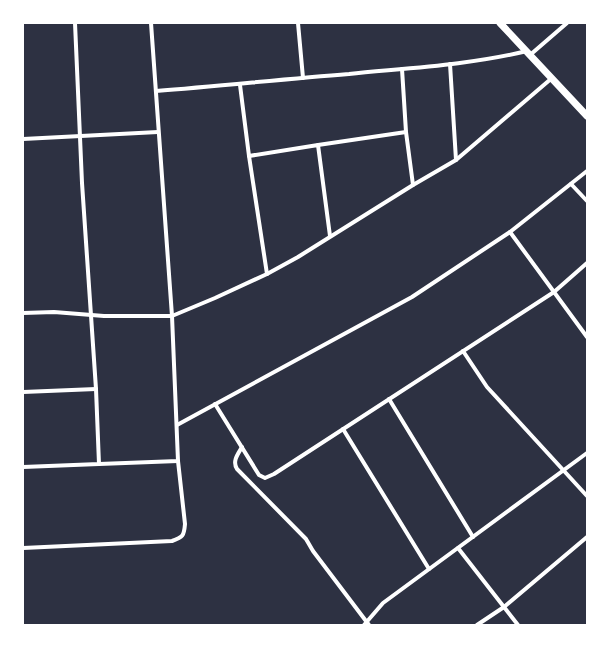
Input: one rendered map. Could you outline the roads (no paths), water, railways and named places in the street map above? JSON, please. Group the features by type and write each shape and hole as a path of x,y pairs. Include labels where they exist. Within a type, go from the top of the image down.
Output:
{"street":[{"path":"75,23 99,464"},
{"path":"23,548 172,541 181,537 184,533 178,461 172,316 151,23"},
{"path":"298,23 303,78"},
{"path":"500,23 587,116"},
{"path":"156,91 240,85 450,64 504,57 528,53 567,23"},
{"path":"450,64 456,160"},
{"path":"402,69 406,132 413,185"},
{"path":"23,313 71,312 91,316 172,316 267,274 298,257 456,160 552,78"},
{"path":"240,85 267,274"},
{"path":"23,139 158,132"},
{"path":"249,156 406,132"},
{"path":"318,145 330,236"},
{"path":"177,425 412,297 510,232 587,170"},
{"path":"571,184 587,202"},
{"path":"510,232 587,337"},
{"path":"215,404 259,475 265,478 274,474 554,292 587,263"},
{"path":"463,351 487,387 587,496"},
{"path":"23,392 96,389"},
{"path":"389,399 473,537"},
{"path":"343,429 430,569"},
{"path":"242,447 234,464 306,539 366,624 383,603 587,453"},
{"path":"23,467 178,461"},
{"path":"477,625 504,607 587,537"},
{"path":"458,548 518,625"}]}
